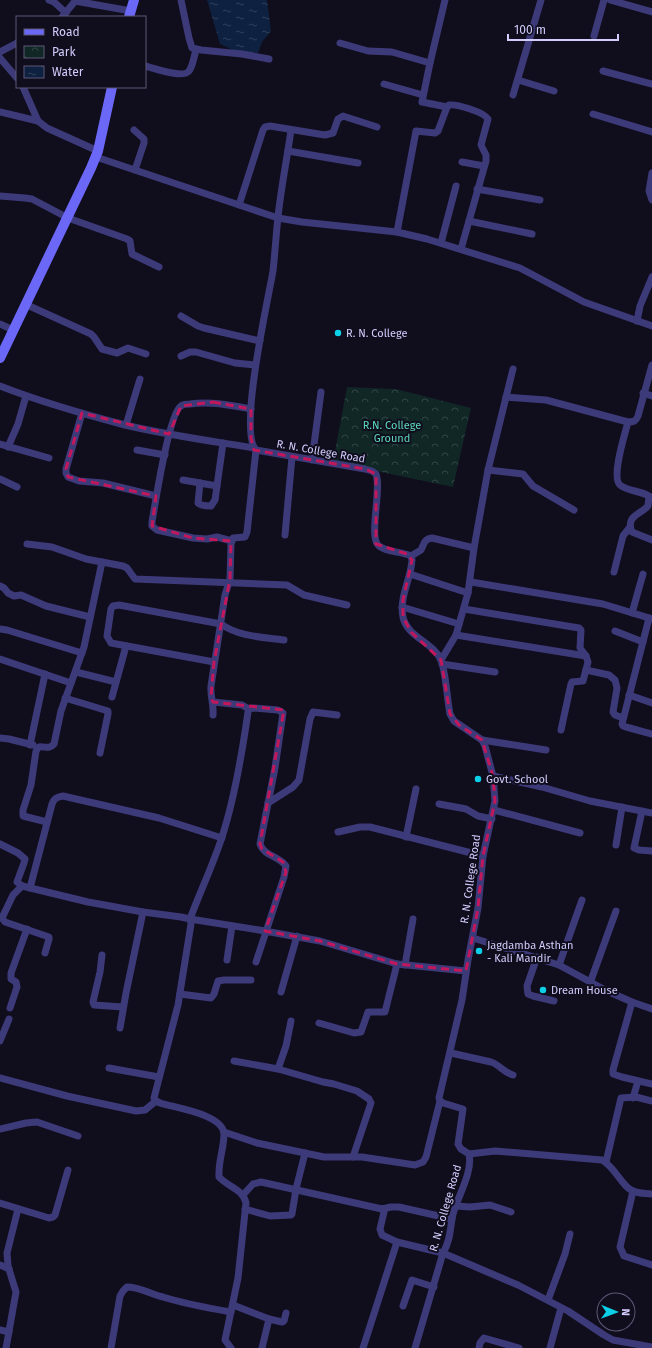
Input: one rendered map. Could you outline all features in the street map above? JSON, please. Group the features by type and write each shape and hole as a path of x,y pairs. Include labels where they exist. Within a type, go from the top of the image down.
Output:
{"main road":[{"path":"130,14 134,0"},
{"path":"0,358 68,218 97,154 111,88"}],"street":[{"path":"49,0 54,2 64,15 76,0 130,14"},
{"path":"181,0 192,48 196,50 242,54 269,59"},
{"path":"445,0 422,102 447,107 449,105 455,105 486,116 487,122 481,145 486,158 461,249"},
{"path":"513,95 541,0"},
{"path":"594,36 604,0"},
{"path":"610,0 652,12"},
{"path":"340,43 368,51 392,52 430,63"},
{"path":"0,52 16,44"},
{"path":"146,66 178,74 185,74 190,70 196,50"},
{"path":"0,58 16,77"},
{"path":"603,71 652,84"},
{"path":"518,80 554,91"},
{"path":"384,84 423,95"},
{"path":"23,88 38,121"},
{"path":"397,232 416,131 435,133 438,131 447,107"},
{"path":"0,112 38,121 47,128 97,154 135,170 278,218 397,232 441,243 520,268 584,302 652,326"},
{"path":"593,114 652,132"},
{"path":"239,205 265,127 270,126 330,134 333,133 338,119 343,116 377,127"},
{"path":"134,130 144,139 135,170"},
{"path":"213,715 213,702 210,693 214,662 229,584 232,541 234,538 245,537 248,532 255,449 251,438 251,409 255,365 273,270 278,218 291,130"},
{"path":"288,151 358,163"},
{"path":"462,162 484,166"},
{"path":"652,173 649,191 652,200"},
{"path":"441,243 456,186"},
{"path":"477,189 540,200"},
{"path":"0,196 32,199 68,218 127,239 130,241 132,254 158,267"},
{"path":"469,221 532,234"},
{"path":"637,321 640,306 652,277"},
{"path":"25,304 91,334 102,349 117,353 128,348 146,354"},
{"path":"181,316 204,328 260,341"},
{"path":"0,324 13,330"},
{"path":"181,356 190,352 196,352 234,363 255,365"},
{"path":"506,397 546,400 628,422 633,422 636,419 652,365"},
{"path":"441,662 456,635 471,582 474,548 488,470 513,369"},
{"path":"126,425 140,379"},
{"name":"R. N. College Road","path":"0,386 26,396 126,425 372,471 376,474 378,485 375,529 376,544 381,548 411,556"},
{"path":"312,460 321,392"},
{"path":"644,393 652,396"},
{"path":"8,447 18,424 26,396"},
{"path":"232,541 217,537 207,539 193,538 154,528 152,522 169,434 176,412 181,406 213,402 251,409"},
{"path":"82,413 66,469 68,477 79,481 103,483 156,496"},
{"path":"614,572 623,536 630,527 635,516 648,506 650,498 646,494 622,486 617,480 616,471 628,422"},
{"path":"200,483 198,503 211,506 214,503 223,443"},
{"path":"0,444 49,458"},
{"path":"136,450 165,455"},
{"path":"285,535 292,457"},
{"path":"488,470 523,474 532,486 574,510"},
{"path":"0,479 17,487"},
{"path":"183,480 217,486"},
{"path":"630,527 632,532 652,540"},
{"path":"474,548 428,538 421,550 411,556 412,565 404,593 402,607 403,617 411,632 437,653 441,662 449,706 454,721 482,740 546,750"},
{"path":"27,544 52,548 71,555 127,568 135,579 287,586 304,595 348,605"},
{"path":"0,738 47,748 54,744 58,721 65,698 82,653 102,562"},
{"path":"410,574 468,593"},
{"path":"632,613 643,574"},
{"path":"471,582 598,603 651,618 643,642 623,718 623,726 652,734"},
{"path":"0,586 4,588 8,594 14,596 21,595 46,606 90,617"},
{"path":"214,662 114,644 108,640 108,621 111,609 115,605 221,624 238,633 284,640"},
{"path":"402,607 459,624"},
{"path":"464,608 579,628 581,630 580,648 586,656 588,662 583,681 572,682 570,684 561,730"},
{"path":"0,629 82,653"},
{"path":"615,631 643,642"},
{"path":"456,635 586,656"},
{"path":"112,697 126,646"},
{"path":"1,661 71,683"},
{"path":"441,662 495,672"},
{"path":"586,670 609,675 615,680 616,688 613,712 615,715 623,718"},
{"path":"76,672 116,682"},
{"path":"30,745 45,674"},
{"path":"629,695 652,703"},
{"path":"65,698 108,711 100,753"},
{"path":"213,702 242,705 249,709 278,710 283,713 275,768 260,844 262,849 283,862 286,866 286,872 256,962"},
{"path":"156,1101 154,1098 155,1092 180,994 191,924 190,920 222,838 238,774 249,709"},
{"path":"268,803 293,787 299,780 310,719 313,712 316,711 338,715"},
{"name":"R. N. College Road","path":"415,1348 426,1315 443,1253 449,1241 452,1219 469,1169 469,1154 461,1149 458,1144 463,1109 440,1101 439,1098 451,1053 462,1000 481,888 483,856 494,810 495,795 493,776 487,752 482,740"},
{"path":"38,747 36,751 31,785 23,814 27,818 47,822"},
{"path":"493,776 542,787 590,801 652,813"},
{"path":"406,837 416,789"},
{"path":"45,953 49,939 48,937 5,922 2,918 13,894 26,887 54,799 58,796 159,818 222,838"},
{"path":"439,804 466,809 478,816 492,819"},
{"path":"616,845 622,807"},
{"path":"494,810 580,833"},
{"path":"642,811 634,848 652,851"},
{"path":"338,832 365,827 483,856"},
{"path":"0,844 18,853 25,859 17,882 26,887 71,899 142,912 297,936 320,941 397,964 466,972"},
{"path":"559,965 582,900"},
{"path":"590,983 616,911"},
{"path":"120,1028 142,912"},
{"path":"405,965 413,919"},
{"path":"227,960 232,926"},
{"path":"10,1008 17,984 12,979 11,973 27,929"},
{"path":"281,992 297,936"},
{"path":"472,938 559,965 590,983 632,1002 652,1009"},
{"path":"102,955 100,972 93,1002 94,1005 123,1007"},
{"path":"537,957 527,986 528,994 554,1001"},
{"path":"319,1023 354,1033 361,1032 368,1012 385,1012 397,964"},
{"path":"180,994 211,998 213,997 218,981 251,980"},
{"path":"632,1002 613,1074 652,1084"},
{"path":"0,1041 9,1019"},
{"path":"278,1069 286,1046 291,1021"},
{"path":"451,1053 491,1062 504,1072 513,1075"},
{"path":"234,1061 278,1069 354,1090 369,1099 371,1103 353,1157"},
{"path":"109,1068 159,1077"},
{"path":"0,1078 67,1096 136,1111 145,1110 156,1101"},
{"path":"633,1098 638,1081"},
{"path":"606,1162 621,1098 652,1101"},
{"path":"156,1101 168,1106 211,1118 218,1122 224,1132 219,1177 222,1181 243,1195 246,1203 238,1278 225,1340 231,1348"},
{"path":"224,1132 256,1143 324,1157 353,1157 415,1165 423,1162 426,1157 434,1131 440,1101"},
{"path":"0,1129 26,1122 37,1122 78,1136"},
{"path":"469,1154 495,1151 596,1158 606,1162 614,1168 629,1189 652,1194"},
{"path":"245,1209 270,1216 291,1215 296,1189 306,1153"},
{"path":"0,1203 49,1218 53,1217 55,1215 68,1170"},
{"path":"243,1195 253,1184 258,1182 296,1189 329,1198 382,1209 399,1207 452,1219"},
{"path":"633,1191 620,1247 624,1256 652,1265"},
{"path":"456,1206 470,1207 485,1204 511,1212"},
{"path":"6,1348 16,1292 7,1253 18,1209"},
{"path":"382,1209 384,1212 380,1232 382,1235 397,1242 443,1253 518,1285 548,1300 604,1336 613,1340 652,1347"},
{"path":"548,1300 565,1254 570,1234"},
{"path":"363,1348 397,1242"},
{"path":"0,1265 10,1269"},
{"path":"403,1306 412,1280 434,1287"},
{"path":"111,1348 120,1296 127,1287 132,1287 160,1297 190,1305 232,1308 284,1322 286,1313"},
{"path":"550,1348 561,1308"},
{"path":"262,1348 269,1319"},
{"path":"0,1330 9,1332"},
{"path":"479,1348 480,1343 484,1338 519,1348"}],"highlighted area":[{"path":"213,402 251,409 251,438 254,450 365,469 376,474 376,544 407,554 412,560 403,600 403,617 411,632 441,660 450,714 459,725 482,740 493,776 495,801 483,856 478,908 466,971 397,964 320,941 265,931 286,872 283,862 262,849 260,844 284,710 213,702 211,697 214,662 230,579 231,541 193,538 152,526 156,496 68,477 66,469 82,413 169,434 181,406"}],"green space":[{"name":"R.N. College Ground","path":"347,387 396,389 471,408 453,487 333,462"}],"water":[{"path":"207,0 267,0 271,31 262,42 258,53 235,51 220,44"}],"place":[{"name":"R. N. College","path":"338,333"},
{"name":"Govt. School","path":"478,779"},
{"name":"Jagdamba Asthan - Kali Mandir","path":"479,951"},
{"name":"Dream House","path":"543,990"}]}
